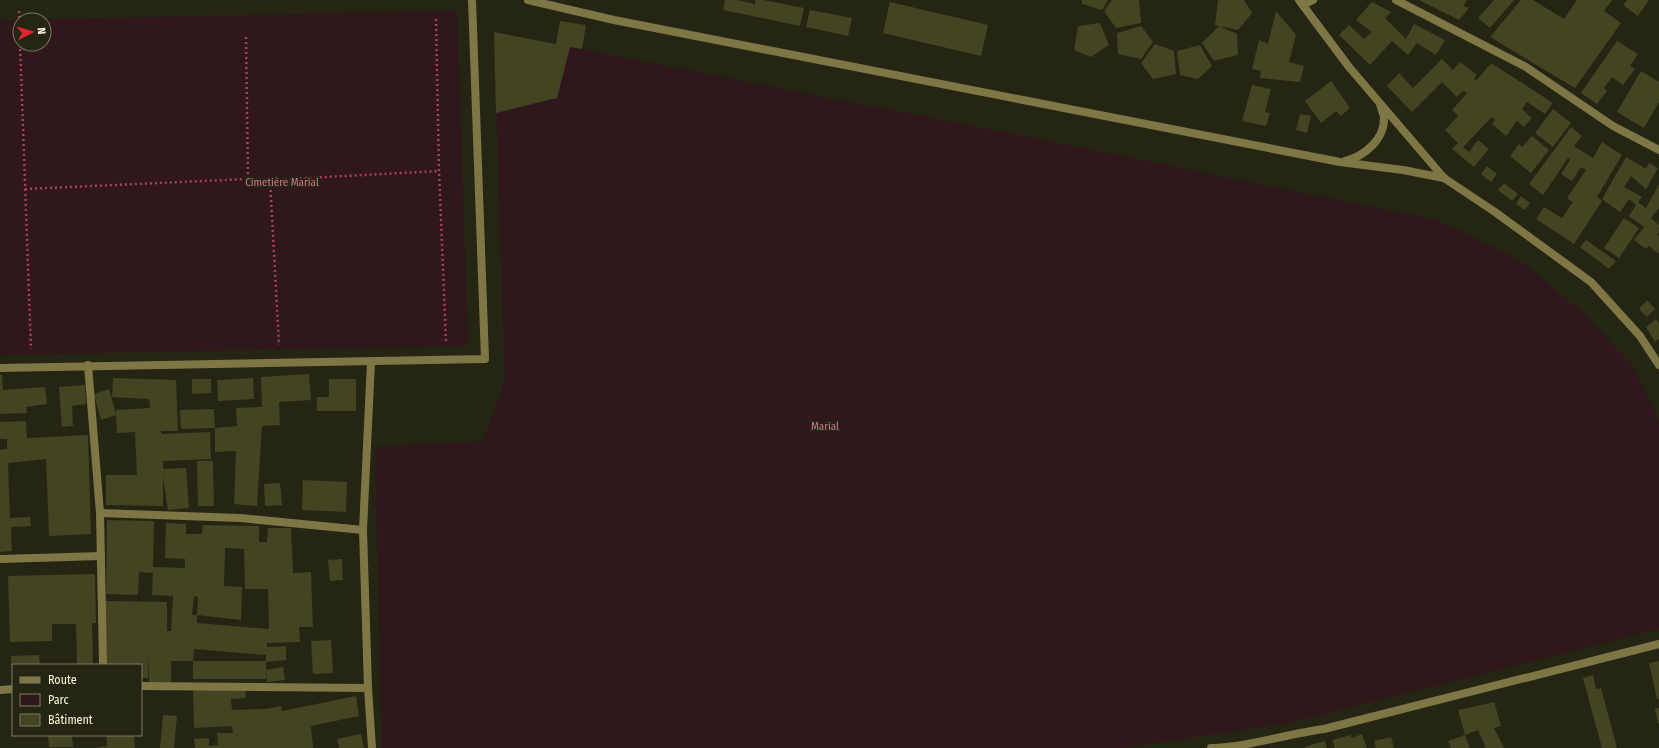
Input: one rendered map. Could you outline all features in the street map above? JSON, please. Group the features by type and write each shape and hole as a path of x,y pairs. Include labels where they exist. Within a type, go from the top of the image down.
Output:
{"street":[{"path":"0,368 88,365 371,362 485,359 472,0"},
{"path":"528,0 622,21 1340,162 1403,170 1444,178"},
{"path":"1312,0 1301,2 1349,67 1444,178 1495,212 1591,282 1640,336 1659,365"},
{"path":"1396,0 1526,67 1613,126 1659,150"},
{"path":"1340,162 1357,158 1370,148 1381,133 1384,116 1378,100"},
{"path":"371,362 363,530 368,688 372,748"},
{"path":"88,365 100,513 103,664"},
{"path":"100,513 240,518 363,530"},
{"path":"0,559 101,556"},
{"path":"1211,748 1232,747 1294,733 1324,729 1659,644"},
{"path":"142,686 368,688"},
{"path":"0,690 12,689"}],"path":[{"path":"436,19 439,171 447,360"},
{"path":"246,36 248,180"},
{"path":"20,52 31,367"},
{"path":"25,189 270,180 439,171"},
{"path":"270,180 279,363"}],"green space":[{"name":"Cimetière Marial","path":"457,11 468,346 0,355 0,20 12,20 12,52 52,52 52,19"},
{"name":"Marial","path":"494,32 1008,133 1437,220 1518,259 1581,311 1631,364 1659,420 1659,629 1288,723 1121,748 382,748 375,447 483,441 505,380"}],"building":[{"path":"725,0 737,0 755,4 755,0 763,0 804,8 800,26 723,10"},
{"path":"1082,0 1108,0 1102,10 1082,4"},
{"path":"1112,0 1139,0 1141,23 1116,28 1104,11"},
{"path":"1218,0 1244,0 1252,13 1238,30 1215,25"},
{"path":"1419,0 1467,0 1463,6 1469,8 1459,20"},
{"path":"1494,0 1514,0 1490,28 1478,18"},
{"path":"1521,0 1533,0 1564,19 1577,0 1612,0 1604,11 1621,23 1575,88 1490,37"},
{"path":"1627,0 1649,0 1638,16 1623,5"},
{"path":"890,2 988,25 981,56 883,33"},
{"path":"1372,2 1391,12 1385,18 1406,39 1414,24 1445,40 1436,55 1417,43 1408,55 1392,41 1370,65 1339,35 1349,25 1364,39 1372,32 1356,20"},
{"path":"810,10 852,18 848,36 806,27"},
{"path":"1276,11 1296,35 1289,62 1304,66 1300,82 1260,78 1261,71 1252,69 1259,40 1268,44"},
{"path":"560,21 586,25 582,49 570,47 557,98 496,113 494,32 556,44"},
{"path":"1100,23 1109,45 1091,57 1074,50 1078,26"},
{"path":"1141,26 1153,42 1141,59 1118,54 1117,33"},
{"path":"1219,26 1237,34 1238,55 1214,61 1202,43"},
{"path":"1617,41 1638,54 1630,66 1635,69 1623,85 1612,77 1604,88 1607,91 1597,104 1581,93"},
{"path":"1155,44 1174,51 1176,74 1153,79 1141,63"},
{"path":"1200,45 1212,66 1198,79 1180,75 1177,51"},
{"path":"1442,59 1453,70 1460,62 1477,75 1474,78 1476,81 1491,63 1553,103 1545,114 1527,102 1522,109 1532,118 1524,127 1517,121 1506,136 1492,124 1495,121 1492,117 1463,147 1469,152 1478,140 1489,149 1474,167 1452,149 1458,143 1445,130 1458,116 1452,110 1467,93 1463,91 1457,97 1442,82 1412,112 1387,86 1399,73 1413,88"},
{"path":"1641,71 1659,82 1659,102 1644,128 1617,112"},
{"path":"1331,81 1350,108 1341,116 1336,111 1321,123 1305,101"},
{"path":"1252,85 1271,89 1265,112 1270,113 1266,126 1242,121"},
{"path":"1553,109 1571,123 1553,147 1535,133"},
{"path":"1300,114 1311,116 1307,133 1296,130"},
{"path":"1571,127 1582,136 1574,146 1593,158 1602,142 1622,155 1597,197 1602,201 1574,244 1536,219 1544,207 1562,218 1573,202 1567,198 1586,170 1581,167 1572,181 1561,174 1570,160 1568,158 1543,195 1529,184"},
{"path":"1532,136 1549,150 1531,173 1510,156 1519,144 1522,147"},
{"path":"1626,157 1646,169 1649,163 1658,168 1646,189 1631,176 1624,187 1642,197 1638,202 1646,208 1659,184 1659,208 1651,218 1659,225 1659,232 1657,235 1659,236 1659,254 1649,246 1646,249 1634,240 1644,227 1629,216 1636,205 1629,199 1620,212 1602,199"},
{"path":"1487,166 1497,174 1491,182 1481,174"},
{"path":"1504,183 1518,194 1512,201 1498,190"},
{"path":"1521,196 1530,203 1525,210 1516,204"},
{"path":"1624,218 1639,228 1619,258 1604,248"},
{"path":"1586,240 1616,261 1609,269 1580,247"},
{"path":"1647,300 1655,309 1647,317 1639,309"},
{"path":"1656,319 1659,323 1659,339 1655,342 1646,327"},
{"path":"309,374 311,400 279,402 280,425 262,426 257,506 234,504 236,451 215,452 215,428 237,426 236,408 262,407 261,377"},
{"path":"0,375 2,375 3,390 45,387 47,404 26,407 27,413 0,414"},
{"path":"113,378 176,380 178,431 161,431 161,434 210,432 211,459 163,461 163,469 186,468 189,508 168,510 163,476 163,506 106,505 106,475 137,475 135,433 139,432 117,433 116,415 101,420 94,394 109,389 116,414 116,410 150,408 149,399 112,397"},
{"path":"253,378 254,399 218,401 217,380"},
{"path":"192,379 211,379 211,393 192,394"},
{"path":"329,379 356,379 356,411 317,411 317,397 329,397"},
{"path":"85,385 86,404 72,406 73,426 62,427 59,387"},
{"path":"214,409 215,428 181,429 180,410"},
{"path":"26,421 27,438 88,435 91,534 49,536 46,459 8,463 10,518 30,517 31,526 11,527 12,551 0,552 0,450 7,449 7,439 0,439 0,422"},
{"path":"197,461 213,461 214,506 198,506"},
{"path":"303,480 347,482 346,512 302,510"},
{"path":"280,483 282,505 265,506 264,484"},
{"path":"107,520 154,521 153,567 185,568 185,559 165,558 166,523 186,524 186,534 202,534 203,525 259,526 259,542 267,542 268,528 291,528 293,573 311,572 313,627 299,627 300,642 267,643 267,647 286,646 286,660 266,662 266,670 283,667 285,680 267,682 266,671 266,679 193,679 193,661 171,661 171,684 149,684 149,655 148,678 142,678 142,664 104,664 105,601 167,602 167,631 171,631 173,596 152,595 153,573 139,572 138,595 106,594","holes":["225,548 244,549 245,589 268,589 269,629 197,623 197,615 241,620 242,587 224,586","194,596 198,597 197,615 192,615","194,649 266,655 266,661 193,661"]},
{"path":"342,559 343,580 330,581 328,560"},
{"path":"95,574 96,623 92,623 93,664 77,664 76,624 52,624 52,641 10,642 8,576"},
{"path":"331,640 333,673 313,674 311,641"},
{"path":"39,655 40,664 12,664 12,675 11,656"},
{"path":"1659,661 1659,699 1657,699 1649,663"},
{"path":"1593,675 1596,689 1601,688 1617,748 1602,748 1583,678"},
{"path":"245,688 246,698 231,699 232,710 265,709 281,706 282,711 356,696 359,716 311,726 313,748 195,748 194,739 209,738 209,746 218,745 217,733 233,733 232,726 194,728 193,690"},
{"path":"1494,702 1501,726 1494,728 1504,748 1486,748 1478,730 1465,735 1458,710"},
{"path":"1659,708 1659,723 1658,723 1655,709"},
{"path":"163,715 177,716 174,748 160,748"},
{"path":"361,734 364,748 339,748 337,739"},
{"path":"1362,734 1367,748 1335,748 1332,740 1351,735 1352,738"},
{"path":"1465,735 1470,748 1451,748 1448,741"},
{"path":"48,736 72,736 73,747 49,747"},
{"path":"106,736 134,736 135,748 95,748 107,746"},
{"path":"1391,737 1394,748 1376,748 1374,741"},
{"path":"1325,741 1327,748 1304,747"}]}
